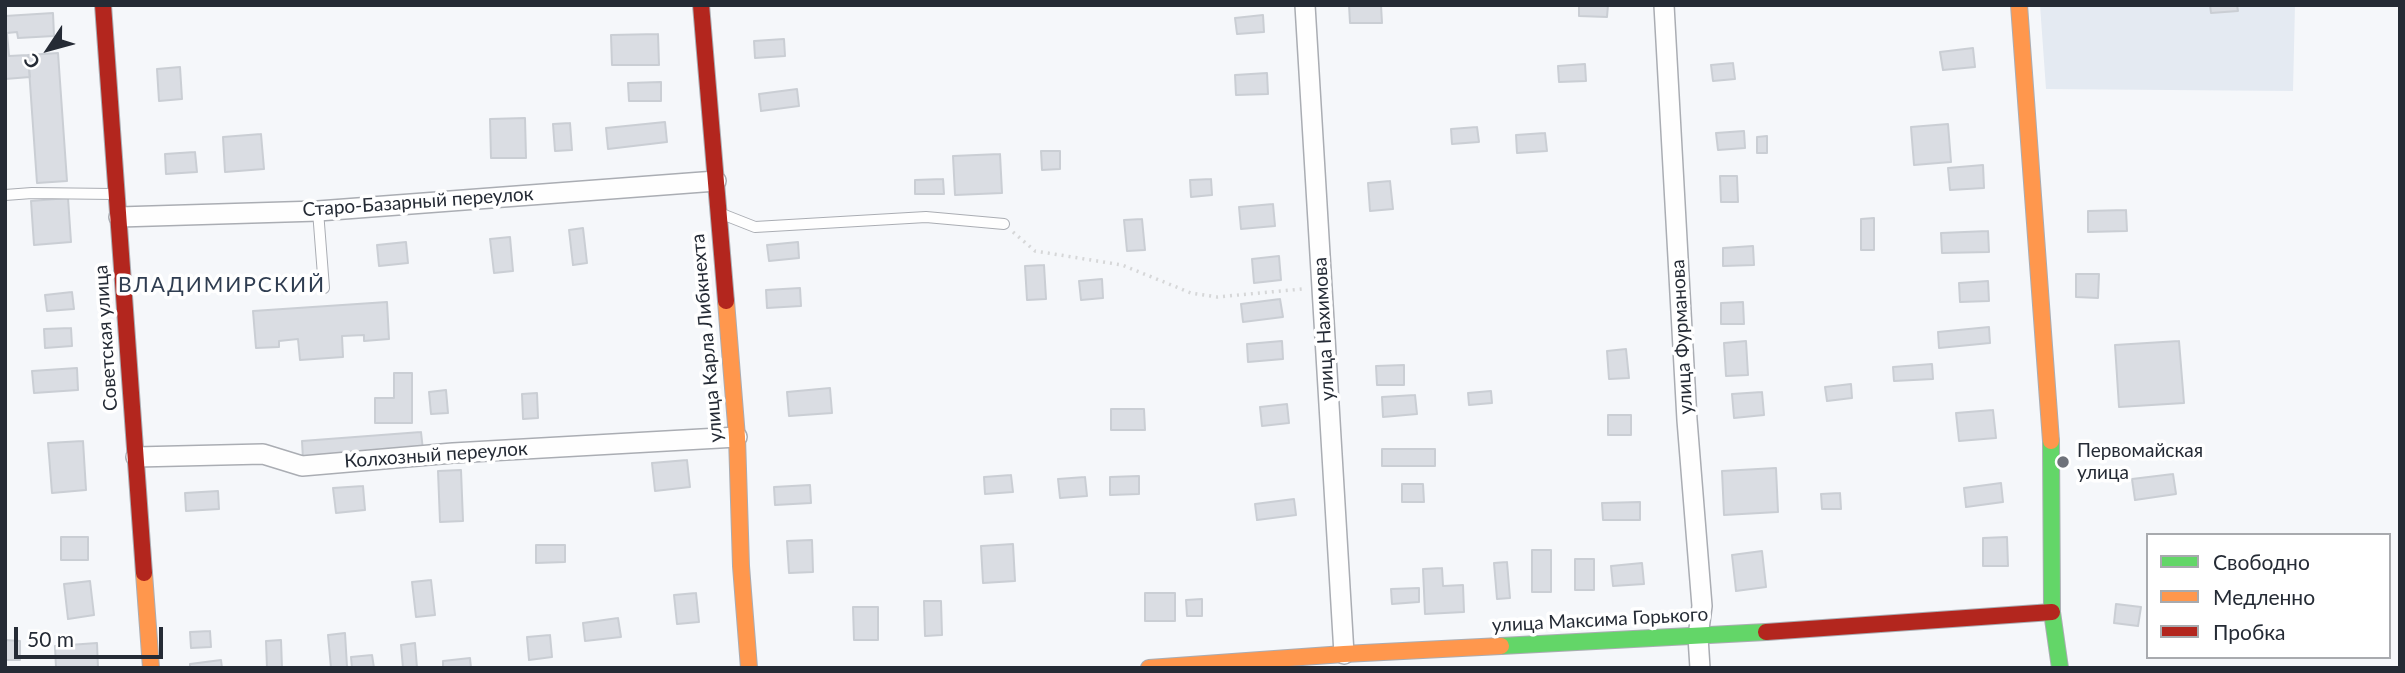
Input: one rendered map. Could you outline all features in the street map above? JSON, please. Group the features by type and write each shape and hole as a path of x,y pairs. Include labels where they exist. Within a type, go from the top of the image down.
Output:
{"street":[{"name":"Советская улица","path":"103,5 151,668"},
{"name":"улица Карла Либкнехта","path":"701,5 737,437 741,566 749,668"},
{"name":"улица Нахимова","path":"1305,5 1344,654"},
{"name":"улица Фурманова","path":"1664,5 1687,420 1702,606 1698,637 1700,668"},
{"path":"2019,5 2053,463 2052,611 2060,668"},
{"name":"Старо-Базарный переулок","path":"119,218 318,211 716,181"},
{"name":"Колхозный переулок","path":"136,457 263,454 302,466 453,453 737,437"},
{"name":"улица Максима Горького","path":"1149,668 1344,654 1372,660 2052,611"}],"lane":[{"path":"5,195 117,194"},
{"path":"318,211 324,288"},
{"path":"719,213 755,227 926,217 1004,224"}],"path":[{"path":"1004,224 1035,251 1122,265 1191,293 1217,296 1322,287"}],"shaded area":[{"path":"2040,5 2295,5 2293,91 2046,89"}],"building":[{"path":"1349,5 1381,5 1382,23 1350,23"},
{"path":"1579,5 1608,5 1607,17 1579,16"},
{"path":"2210,5 2237,5 2238,11 2211,13"},
{"path":"53,13 54,36 18,38 17,32 7,33 9,56 28,55 30,77 5,79 5,16"},
{"path":"1263,15 1264,32 1237,34 1235,18"},
{"path":"658,34 659,65 612,65 611,35"},
{"path":"784,39 785,56 755,58 754,41"},
{"path":"1973,48 1975,67 1943,70 1940,52"},
{"path":"58,53 67,181 37,183 28,55"},
{"path":"1733,63 1735,79 1713,81 1711,65"},
{"path":"1585,64 1586,81 1559,82 1558,66"},
{"path":"180,67 182,99 159,101 157,69"},
{"path":"1267,73 1268,94 1236,95 1235,75"},
{"path":"661,82 661,101 629,101 628,83"},
{"path":"797,89 799,106 761,111 759,94"},
{"path":"525,118 526,158 491,158 490,119"},
{"path":"665,122 667,142 608,149 606,128"},
{"path":"570,123 572,150 555,151 553,124"},
{"path":"1948,124 1951,162 1914,165 1911,127"},
{"path":"1477,127 1479,142 1452,144 1451,129"},
{"path":"1744,131 1745,148 1718,150 1716,133"},
{"path":"1545,133 1547,151 1517,153 1516,135"},
{"path":"261,134 264,169 225,172 223,137"},
{"path":"1767,136 1767,153 1757,153 1757,137"},
{"path":"1041,151 1060,151 1060,169 1042,170"},
{"path":"195,152 197,172 166,174 165,154"},
{"path":"1000,154 1002,193 955,195 953,156"},
{"path":"1983,165 1984,188 1950,190 1948,168"},
{"path":"1720,176 1737,176 1738,202 1721,202"},
{"path":"943,179 944,194 915,194 915,180"},
{"path":"1211,179 1212,195 1191,197 1190,180"},
{"path":"1390,181 1393,209 1370,211 1368,183"},
{"path":"68,198 71,242 34,245 31,201"},
{"path":"1273,204 1275,226 1241,229 1239,207"},
{"path":"2126,210 2127,231 2088,232 2088,211"},
{"path":"1874,218 1874,250 1861,250 1861,219"},
{"path":"1142,219 1145,250 1127,251 1124,220"},
{"path":"583,228 587,263 573,265 569,230"},
{"path":"1988,231 1989,252 1942,253 1941,233"},
{"path":"510,237 513,271 494,273 490,239"},
{"path":"406,242 408,263 379,266 377,245"},
{"path":"798,242 799,258 769,261 767,245"},
{"path":"1753,246 1754,265 1723,266 1723,248"},
{"path":"1279,256 1281,280 1254,283 1252,259"},
{"path":"1044,265 1046,299 1027,300 1025,266"},
{"path":"2076,274 2099,274 2098,298 2076,297"},
{"path":"1102,279 1103,298 1081,300 1079,281"},
{"path":"1988,281 1989,301 1960,302 1959,283"},
{"path":"800,288 801,306 767,308 766,290"},
{"path":"72,292 74,309 47,311 45,295"},
{"path":"1280,299 1283,317 1243,322 1241,304"},
{"path":"387,302 389,339 364,341 364,335 342,336 343,357 300,360 298,339 279,341 279,347 256,348 253,311"},
{"path":"1743,302 1744,324 1721,324 1721,303"},
{"path":"1989,327 1990,343 1939,348 1938,332"},
{"path":"71,328 72,346 45,348 44,329"},
{"path":"1282,341 1283,359 1248,362 1247,344"},
{"path":"1746,341 1748,375 1726,376 1724,343"},
{"path":"2179,341 2184,403 2119,407 2115,345"},
{"path":"1626,349 1629,378 1609,379 1607,351"},
{"path":"1932,364 1933,379 1894,381 1893,367"},
{"path":"1404,365 1404,385 1377,385 1376,366"},
{"path":"77,368 78,390 34,393 32,371"},
{"path":"394,373 412,373 412,423 375,423 375,398 394,398"},
{"path":"1851,384 1852,398 1827,401 1825,387"},
{"path":"830,388 832,413 789,416 787,392"},
{"path":"446,390 448,413 431,414 429,392"},
{"path":"1491,391 1492,403 1469,405 1468,393"},
{"path":"1762,392 1764,415 1734,418 1732,394"},
{"path":"537,393 538,418 523,419 522,394"},
{"path":"1415,395 1417,414 1383,417 1382,397"},
{"path":"1287,404 1289,423 1262,426 1260,407"},
{"path":"1111,409 1144,409 1145,430 1111,430"},
{"path":"1993,410 1996,438 1959,441 1956,413"},
{"path":"1608,415 1631,415 1631,435 1608,435"},
{"path":"421,432 423,450 303,459 302,441"},
{"path":"83,441 86,490 52,493 48,443"},
{"path":"1382,449 1435,449 1435,466 1382,466"},
{"path":"687,460 690,487 655,491 652,463"},
{"path":"1776,468 1778,512 1724,515 1722,471"},
{"path":"461,470 463,521 440,522 438,471"},
{"path":"2173,474 2176,494 2135,500 2132,479"},
{"path":"1011,475 1013,492 985,494 984,477"},
{"path":"1139,476 1139,494 1110,495 1110,477"},
{"path":"1085,477 1087,496 1060,498 1058,479"},
{"path":"2001,483 2003,502 1966,507 1964,488"},
{"path":"1402,484 1423,484 1424,502 1402,502"},
{"path":"810,485 811,503 775,505 774,487"},
{"path":"363,486 365,510 336,513 333,488"},
{"path":"218,491 219,509 186,511 185,493"},
{"path":"1840,493 1841,509 1822,509 1821,494"},
{"path":"1294,499 1296,515 1257,520 1255,504"},
{"path":"1640,502 1640,520 1603,520 1602,503"},
{"path":"61,537 88,537 88,560 61,560"},
{"path":"2007,537 2008,566 1983,566 1983,538"},
{"path":"812,540 813,572 789,573 787,541"},
{"path":"1013,544 1015,581 983,583 981,546"},
{"path":"536,545 565,545 565,562 536,563"},
{"path":"1532,550 1551,550 1551,592 1532,592"},
{"path":"1762,551 1766,587 1736,591 1732,555"},
{"path":"1575,559 1594,559 1594,590 1575,590"},
{"path":"1507,562 1510,598 1497,599 1494,563"},
{"path":"1642,563 1644,584 1613,586 1611,566"},
{"path":"1442,568 1443,586 1463,585 1464,612 1425,614 1423,569"},
{"path":"431,580 435,615 416,617 412,582"},
{"path":"90,581 94,615 68,619 64,584"},
{"path":"1419,588 1419,602 1392,604 1391,589"},
{"path":"696,593 699,622 677,624 674,595"},
{"path":"1145,593 1175,593 1175,621 1145,621"},
{"path":"1202,599 1202,616 1187,616 1186,600"},
{"path":"924,601 941,601 942,635 925,636"},
{"path":"2116,604 2141,607 2138,626 2114,623"},
{"path":"853,607 878,607 878,640 854,640"},
{"path":"618,618 621,637 585,641 583,623"},
{"path":"210,631 211,647 191,648 190,632"},
{"path":"345,633 347,667 331,668 328,635"},
{"path":"550,635 552,657 529,660 527,637"},
{"path":"5,640 20,641 20,660 5,660"},
{"path":"281,640 282,668 267,668 266,641"},
{"path":"97,643 98,668 56,668 55,646"},
{"path":"415,643 417,668 403,668 401,645"},
{"path":"372,655 374,668 352,668 351,657"},
{"path":"470,658 471,668 443,668 443,661"},
{"path":"221,660 222,668 190,668 190,664"}],"traffic: fast":[{"path":"2051,441 2052,612 2060,668"},
{"path":"1501,646 1766,632"}],"traffic: slow":[{"path":"2019,5 2051,441"},
{"path":"726,301 737,437 741,566 749,668"},
{"path":"144,573 151,668"},
{"path":"1149,668 1501,646"}],"traffic: jam":[{"path":"103,5 144,573"},
{"path":"701,5 726,301"},
{"path":"1766,632 2052,612"}],"place":[{"name":"Первомайская улица","path":"2063,462"}],"district":[{"name":"ВЛАДИМИРСКИЙ","path":"222,285"}]}
